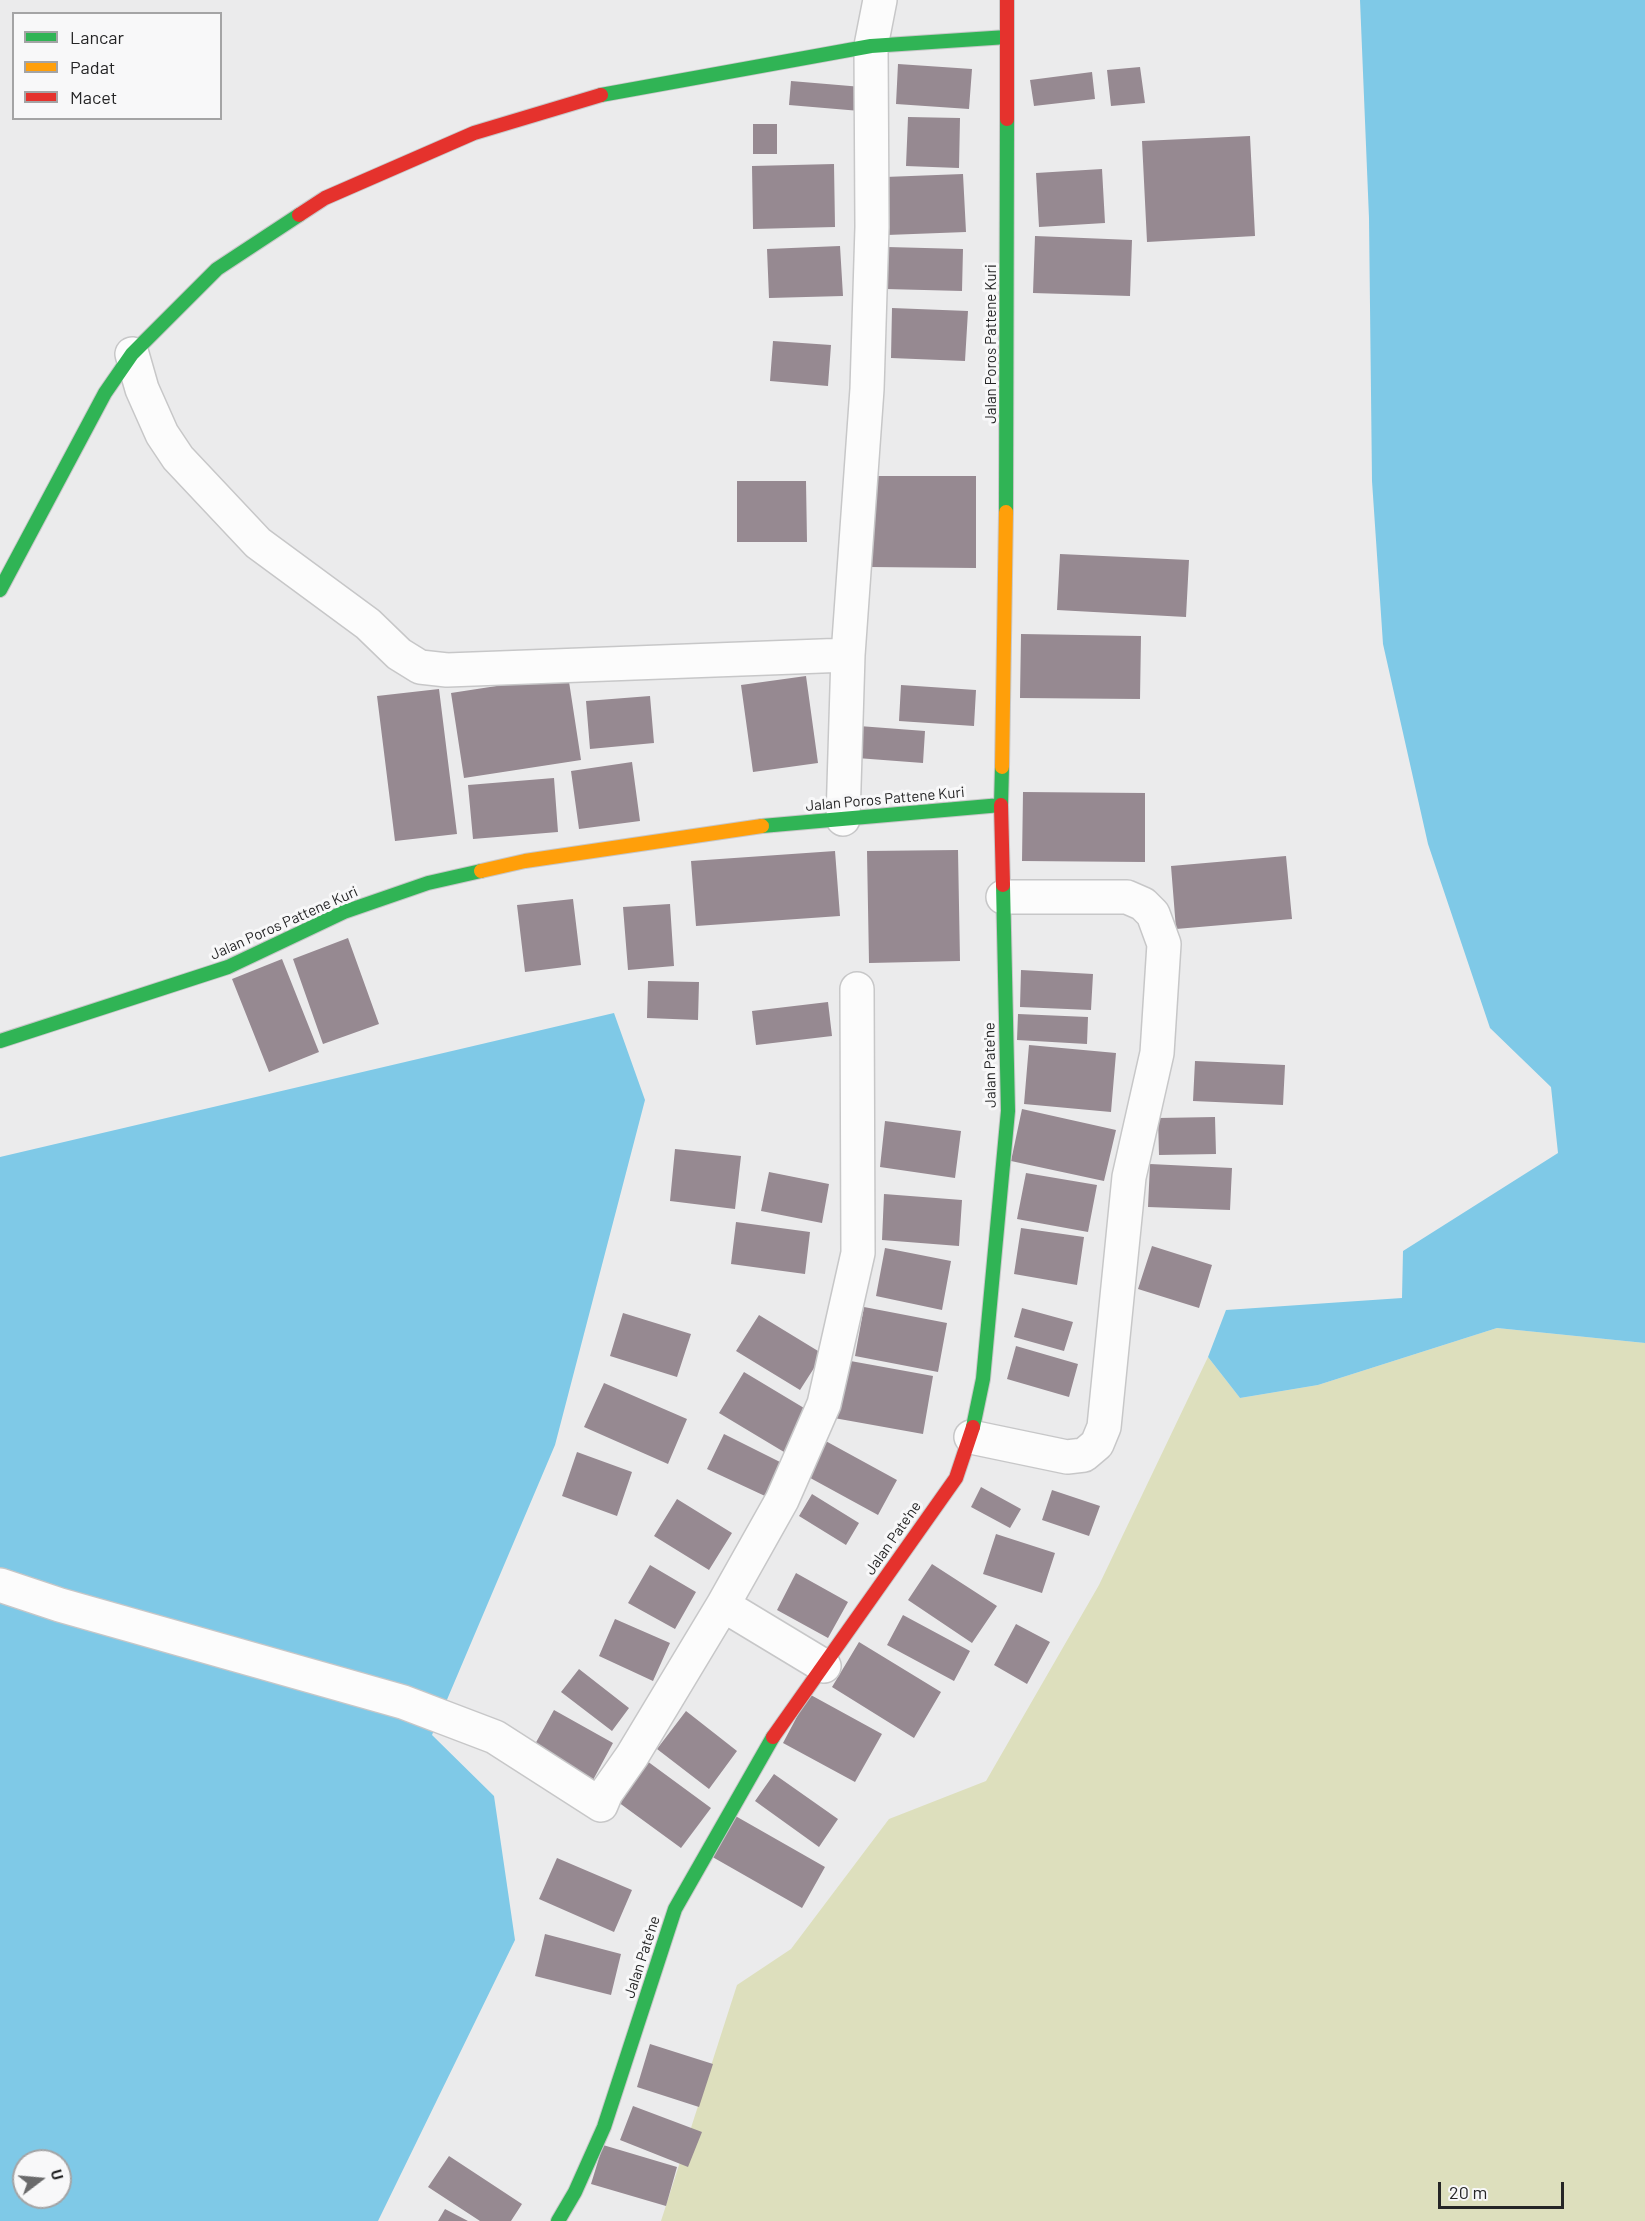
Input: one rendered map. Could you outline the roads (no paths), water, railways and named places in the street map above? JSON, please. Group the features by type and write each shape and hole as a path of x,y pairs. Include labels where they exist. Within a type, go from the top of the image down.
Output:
{"street":[{"path":"843,819 848,655 867,389 872,227 871,46 880,0"},
{"name":"Jalan Poros Pattene Kuri","path":"0,1041 228,967 344,912 428,883 525,861 750,827 1001,805 1008,406 1007,0"},
{"path":"0,590 105,393 132,354 217,269 325,198 474,133 584,98 871,46 1007,37"},
{"path":"132,354 142,389 162,434 178,458 258,543 368,624 399,654 420,668 447,670 848,655"},
{"name":"Jalan Pate'ne","path":"558,2221 575,2192 604,2127 675,1909 737,1792 956,1478 971,1437 983,1379 1008,1111 1001,805"},
{"path":"971,1437 1067,1457 1084,1455 1097,1444 1104,1427 1129,1177 1157,1053 1164,944 1154,914 1143,904 1127,897 1003,897"},
{"path":"0,1585 72,1609 403,1701 495,1737 601,1805 606,1793 632,1756 723,1605 782,1500 824,1404 858,1253 857,989"},
{"path":"723,1605 824,1666"}],"water":[{"path":"1360,0 1645,0 1645,1343 1497,1328 1318,1385 1240,1398 1208,1357 1226,1310 1402,1298 1403,1251 1558,1153 1551,1087 1490,1028 1428,844 1383,644 1372,481 1369,218"},
{"path":"614,1013 645,1100 555,1445 432,1735 494,1796 515,1940 378,2221 0,2221 0,1157"}]}
